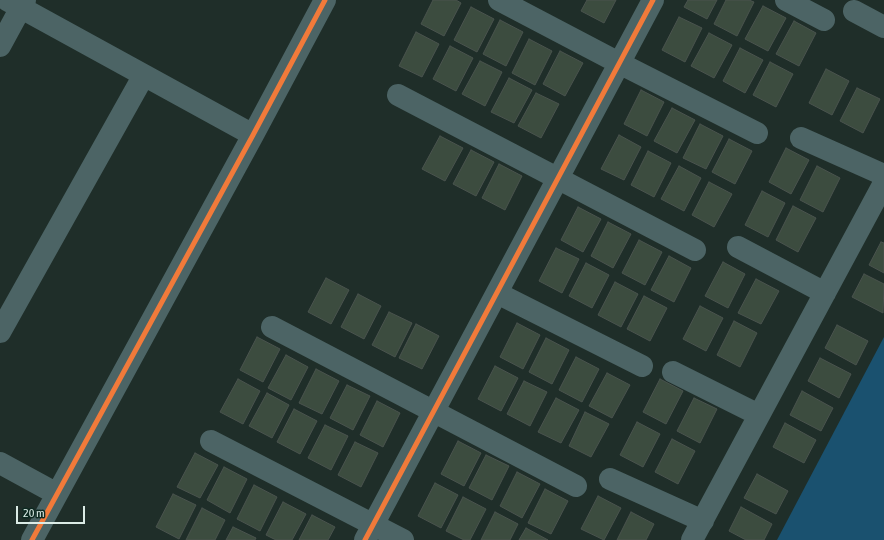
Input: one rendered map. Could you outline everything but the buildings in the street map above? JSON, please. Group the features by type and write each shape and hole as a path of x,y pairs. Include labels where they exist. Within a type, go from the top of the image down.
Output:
{"street":[{"path":"32,540 325,0"},
{"path":"499,0 757,133"},
{"path":"369,532 653,0"},
{"path":"786,0 824,20"},
{"path":"0,46 18,3 253,135"},
{"path":"854,11 884,27"},
{"path":"0,332 144,75"},
{"path":"398,95 695,250"},
{"path":"802,138 884,175"},
{"path":"692,540 884,183"},
{"path":"738,247 825,293"},
{"path":"497,293 642,366"},
{"path":"272,327 576,486"},
{"path":"673,372 760,415"},
{"path":"212,441 369,532 403,540"},
{"path":"0,463 57,494"},
{"path":"610,479 703,521"}],"water":[{"path":"884,337 884,540 777,540"}],"cycle path":[{"path":"32,540 325,0"},
{"path":"365,540 653,0"}]}
